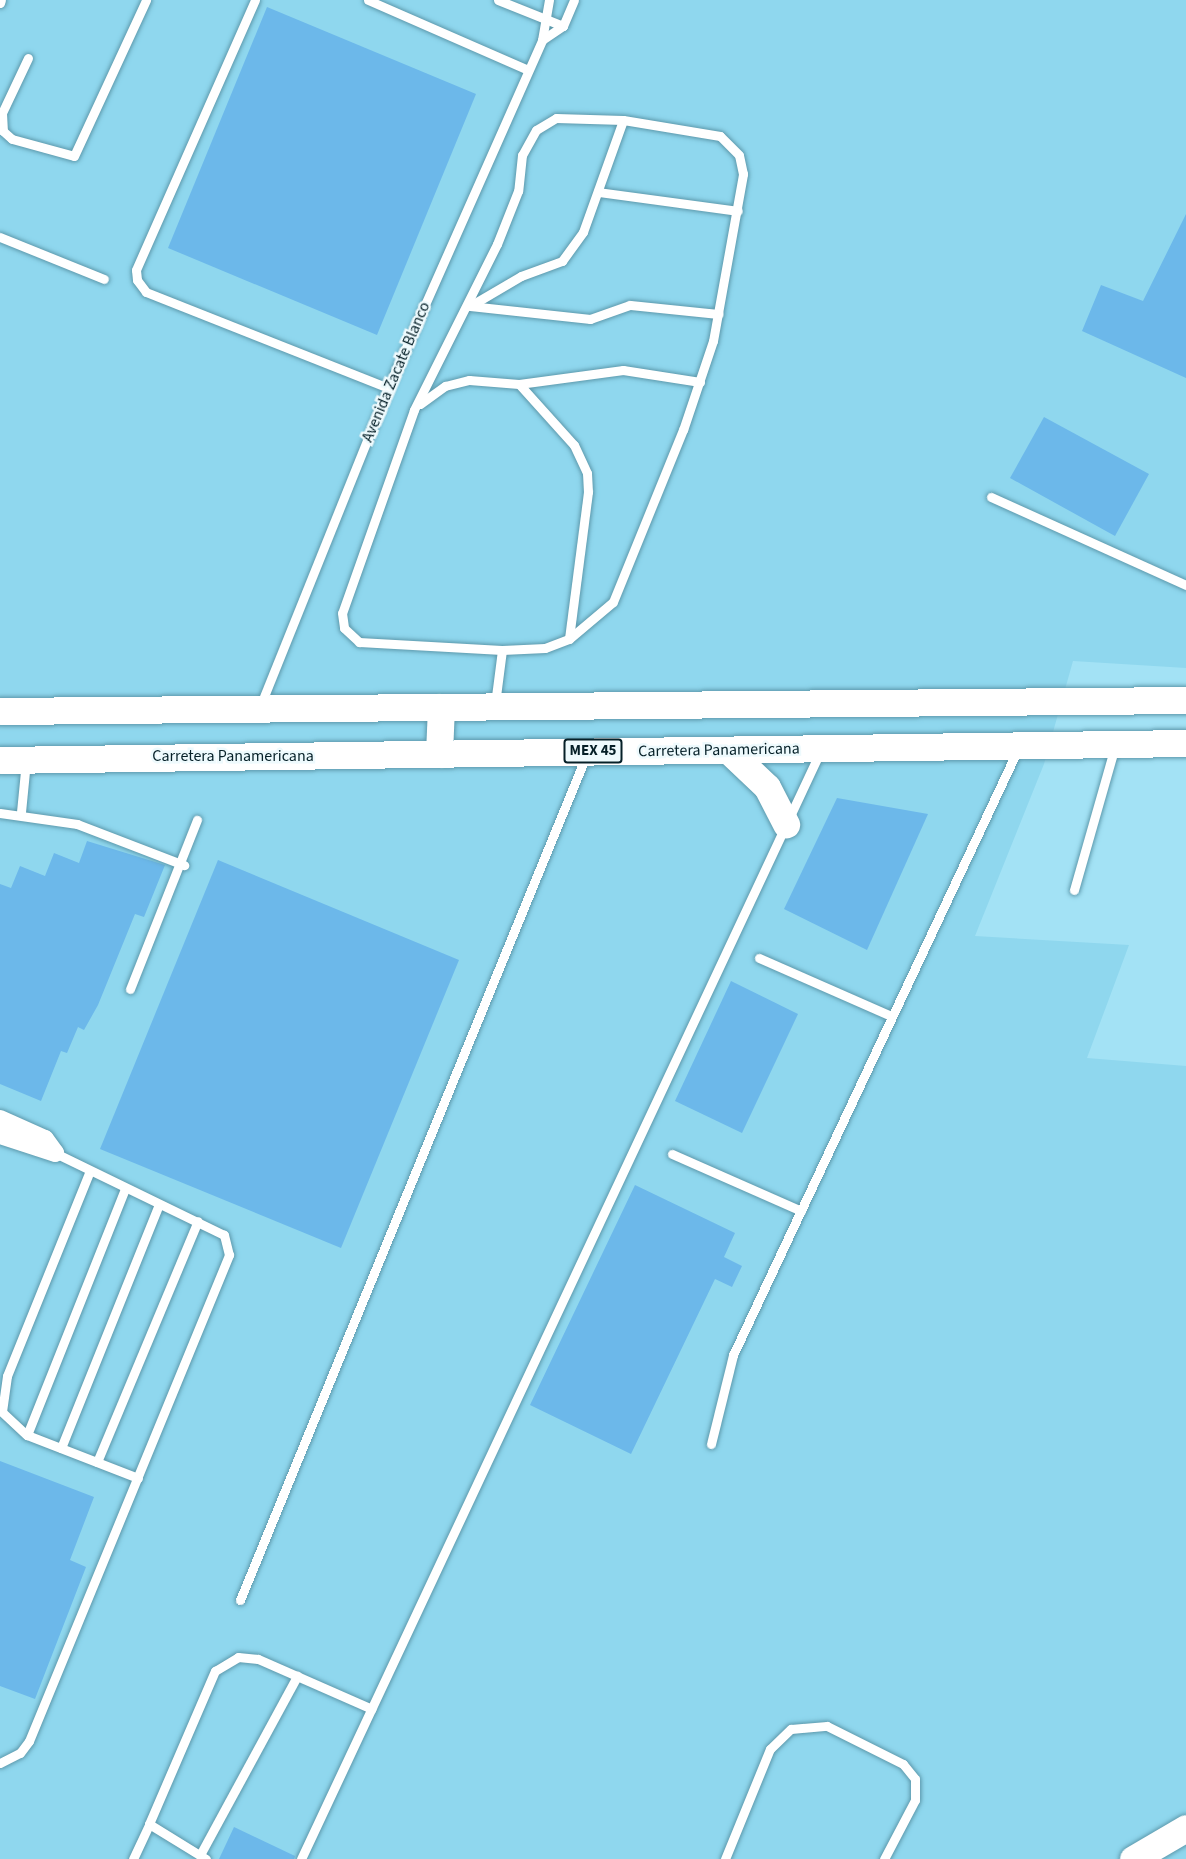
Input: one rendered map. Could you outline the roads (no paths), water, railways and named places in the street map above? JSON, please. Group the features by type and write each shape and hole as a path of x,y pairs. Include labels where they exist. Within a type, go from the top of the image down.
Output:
{"main road":[{"path":"0,711 1186,700"},
{"path":"439,754 441,707"},
{"name":"Carretera Panamericana","path":"13,760 1186,743"},
{"path":"729,751 767,787 786,824"},
{"path":"1133,1859 1186,1828"}],"street":[{"path":"0,1119 45,1139 55,1153"},
{"path":"0,1135 55,1153"}],"lane":[{"path":"28,58 2,113 3,131 12,139 74,156 146,0"},
{"path":"255,0 136,270 137,280 146,292 388,388"},
{"path":"368,0 526,69"},
{"path":"498,0 563,26 574,0"},
{"name":"Avenida Zacate Blanco","path":"259,709 388,388 526,69 542,40 543,17 549,0"},
{"name":"Avenida Zacate Blanco","path":"542,40 563,26"},
{"path":"556,118 623,120 720,136 732,144 743,174 738,211 719,314 700,382 613,602 569,639 545,648 502,650 359,642 344,628 342,613 414,410 443,346 470,306 518,191 522,155 536,130 556,118"},
{"path":"470,306 521,276 562,261 584,232 623,120"},
{"path":"598,192 738,211"},
{"path":"0,237 104,279"},
{"path":"470,306 590,319 630,305 719,314"},
{"path":"414,410 445,386 470,380 519,384 622,370 700,382"},
{"path":"519,384 574,445 587,473 569,639"},
{"path":"991,497 1186,585"},
{"path":"494,707 502,650"},
{"path":"1074,890 1116,743"},
{"path":"711,1444 733,1355 889,1016 1021,744"},
{"path":"301,1859 822,747"},
{"path":"240,1600 588,751"},
{"path":"13,760 21,812"},
{"path":"0,813 21,812 77,824 184,864"},
{"path":"130,989 184,864 197,820"},
{"path":"759,958 889,1016"},
{"path":"0,1763 20,1753 29,1741 228,1255 224,1235 198,1221 158,1207 124,1191 55,1153"},
{"path":"672,1154 801,1211"},
{"path":"89,1173 0,1400 8,1423 27,1435 138,1478"},
{"path":"27,1435 124,1191"},
{"path":"61,1448 158,1207"},
{"path":"97,1462 198,1221"},
{"path":"133,1859 215,1671 238,1658 258,1659 372,1709"},
{"path":"149,1824 203,1857 297,1676"},
{"path":"725,1859 770,1749 791,1729 826,1726 903,1764 915,1779 915,1800 884,1859"}]}
